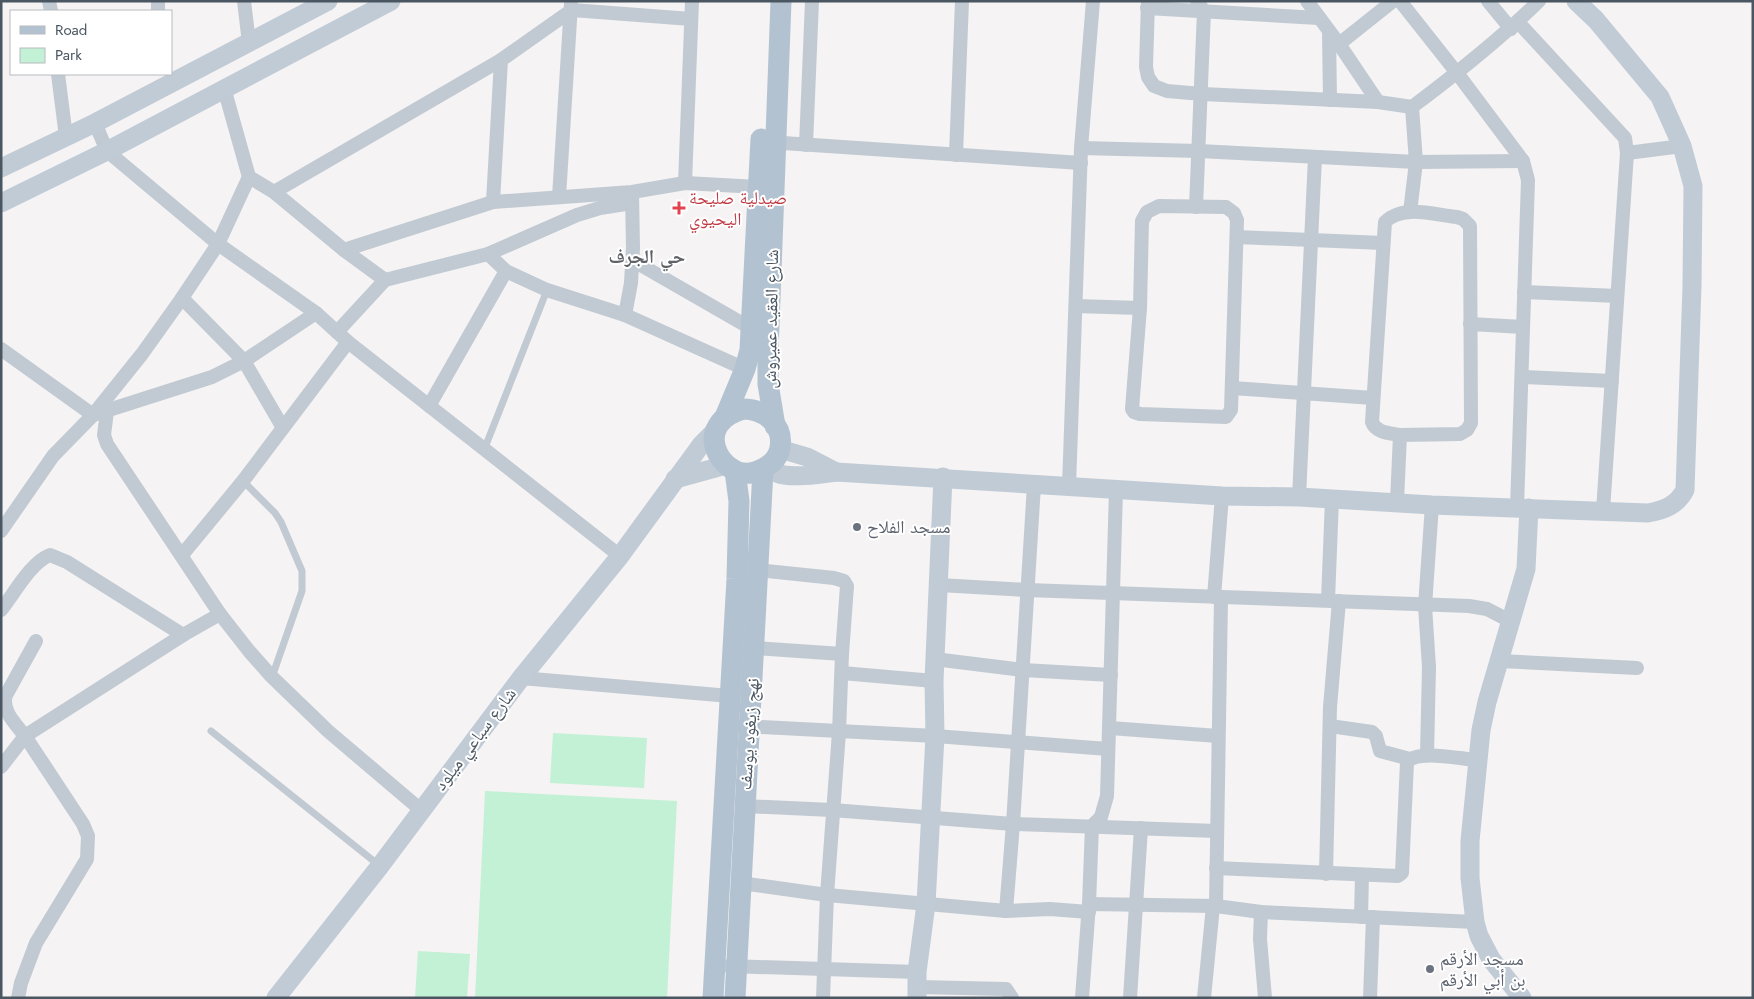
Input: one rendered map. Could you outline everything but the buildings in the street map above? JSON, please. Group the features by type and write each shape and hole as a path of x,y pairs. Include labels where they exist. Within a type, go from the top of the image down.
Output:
{"main road":[{"name":"شارع العقيد عميروش","path":"768,1 768,384 775,426"},
{"name":"شارع العقيد عميروش","path":"720,425 745,369 750,350 758,187 768,142 781,1"},
{"path":"752,409 762,412 770,418 775,426 779,436 780,448 765,468 750,473 730,468 716,450 720,425 733,412 752,409"},
{"name":"نهج زيغود يوسف","path":"730,468 739,501 737,579 730,696 738,726 744,806 735,998"},
{"name":"نهج زيغود يوسف","path":"713,998 738,726 754,648 765,468"}],"street":[{"path":"244,1 249,43"},
{"path":"1,168 95,123 163,80 249,43 305,7 328,1"},
{"path":"1,203 107,150 391,1"},
{"path":"685,183 692,1"},
{"path":"806,145 812,1"},
{"path":"956,155 962,1"},
{"path":"1069,486 1081,148 1092,1"},
{"path":"1307,1 1378,102"},
{"path":"1338,44 1393,1"},
{"path":"1400,1 1457,73 1522,161 1528,180 1522,377 1523,508 1526,569 1487,702 1481,730 1470,841 1470,878 1475,922 1479,936 1491,959 1522,998"},
{"path":"1488,1 1515,25 1625,138 1627,153 1603,512"},
{"path":"1319,18 1201,6 1148,5 1146,67 1148,77 1154,86 1167,91 1378,102 1412,107 1515,25 1539,1"},
{"path":"765,468 784,474 817,475 836,472 944,477 1034,485 1222,496 1332,498 1603,512 1656,512 1666,509 1678,501 1685,490 1692,286 1693,186 1682,146 1660,97 1596,20 1576,1"},
{"path":"274,192 501,60 571,5 691,19"},
{"path":"558,196 571,5"},
{"path":"1196,207 1202,94 1201,6"},
{"path":"1329,32 1330,100"},
{"path":"493,202 501,60"},
{"path":"58,75 66,137"},
{"path":"1,531 53,456 93,415 142,354 218,244 249,177 224,88"},
{"path":"1410,212 1416,162 1412,107"},
{"path":"95,123 107,150 218,244 316,314 348,342 620,556"},
{"path":"768,142 1081,163"},
{"path":"1627,153 1682,146"},
{"path":"1081,148 1199,151 1416,162 1522,161"},
{"path":"1299,497 1315,157"},
{"path":"249,177 274,192 344,250 385,280"},
{"path":"336,332 385,280 488,254 577,215 632,197 685,183 758,187"},
{"path":"344,250 493,202 558,196 632,197"},
{"path":"625,315 631,283 632,197"},
{"path":"1159,206 1226,207 1231,210 1237,220 1237,237 1231,410 1226,417 1140,414 1134,412 1131,405 1140,308 1142,221 1144,216 1147,212 1159,206"},
{"path":"1410,212 1457,217 1463,219 1470,226 1471,424 1468,430 1460,434 1400,435 1380,431 1374,427 1372,422 1385,222 1391,216 1410,212"},
{"path":"1237,237 1383,243"},
{"path":"488,254 506,271 547,290 625,315 745,369"},
{"path":"632,260 752,329"},
{"path":"429,406 506,271"},
{"path":"1524,292 1617,296"},
{"path":"182,298 244,361 283,428"},
{"path":"1076,306 1140,308"},
{"path":"93,415 204,380 244,361 316,314"},
{"path":"1470,324 1523,327"},
{"path":"182,555 243,482 348,342"},
{"path":"1,349 93,415"},
{"path":"1522,377 1612,381"},
{"path":"1232,388 1373,398"},
{"path":"107,411 104,435 107,444 220,614 272,677 328,731 421,810"},
{"name":"شارع سباعي ميلود","path":"276,998 380,866 521,678 620,556 676,479 720,425"},
{"path":"1397,501 1400,435"},
{"path":"780,448 807,457 836,472"},
{"path":"676,479 730,468"},
{"path":"917,985 926,904 935,736 934,659 944,477"},
{"path":"1006,911 1034,485"},
{"path":"1082,998 1089,908 1092,826 1101,817 1107,796 1116,490"},
{"path":"1204,998 1214,906 1216,868 1218,598 1222,496"},
{"path":"1326,874 1334,601 1332,498"},
{"path":"1427,755 1429,666 1425,606 1432,504"},
{"path":"1,610 42,558 50,555 68,562 183,635"},
{"path":"758,570 834,578 846,582 848,592 832,810 823,998"},
{"path":"939,585 1114,594 1468,606 1486,609 1512,622"},
{"path":"1,767 25,736 183,635 220,614"},
{"path":"18,998 21,982 36,943 81,870 87,859 88,848 88,836 83,824 25,736 8,714 4,700 36,641"},
{"path":"754,648 842,654"},
{"path":"934,659 1023,670 1111,675"},
{"path":"1500,660 1637,668"},
{"path":"842,673 934,681"},
{"path":"521,678 730,696"},
{"path":"738,726 935,736 1108,749"},
{"path":"1330,726 1372,732 1376,736 1380,751 1410,759 1427,755 1477,760"},
{"path":"1110,728 1218,736"},
{"path":"1216,868 1362,876 1398,876 1402,873 1406,771 1407,762 1410,759"},
{"path":"744,806 832,810 1013,824 1217,831"},
{"path":"1130,998 1140,828"},
{"path":"1362,876 1367,917 1370,998"},
{"path":"741,883 827,895 1006,911 1136,904 1214,906 1261,912 1475,922"},
{"path":"1261,912 1260,939 1265,998"},
{"path":"715,966 824,968 917,985 1006,989 1012,998"}],"lane":[{"path":"484,450 547,290"},
{"path":"243,482 275,513 281,522 302,571 302,590 272,677"},
{"path":"211,732 380,866"}],"green space":[{"path":"553,733 647,738 644,788 550,783"},
{"path":"485,791 677,801 667,998 475,998"},
{"path":"418,951 470,954 467,998 415,998"}],"place":[{"name":"صيدلية صليحة اليحيوي","path":"679,208"},
{"name":"مسجد الفلاح","path":"857,527"},
{"name":"مسجد الأرقم بن أبي الأرقم","path":"1430,969"}],"district":[{"name":"حي الجرف","path":"647,256"}]}
